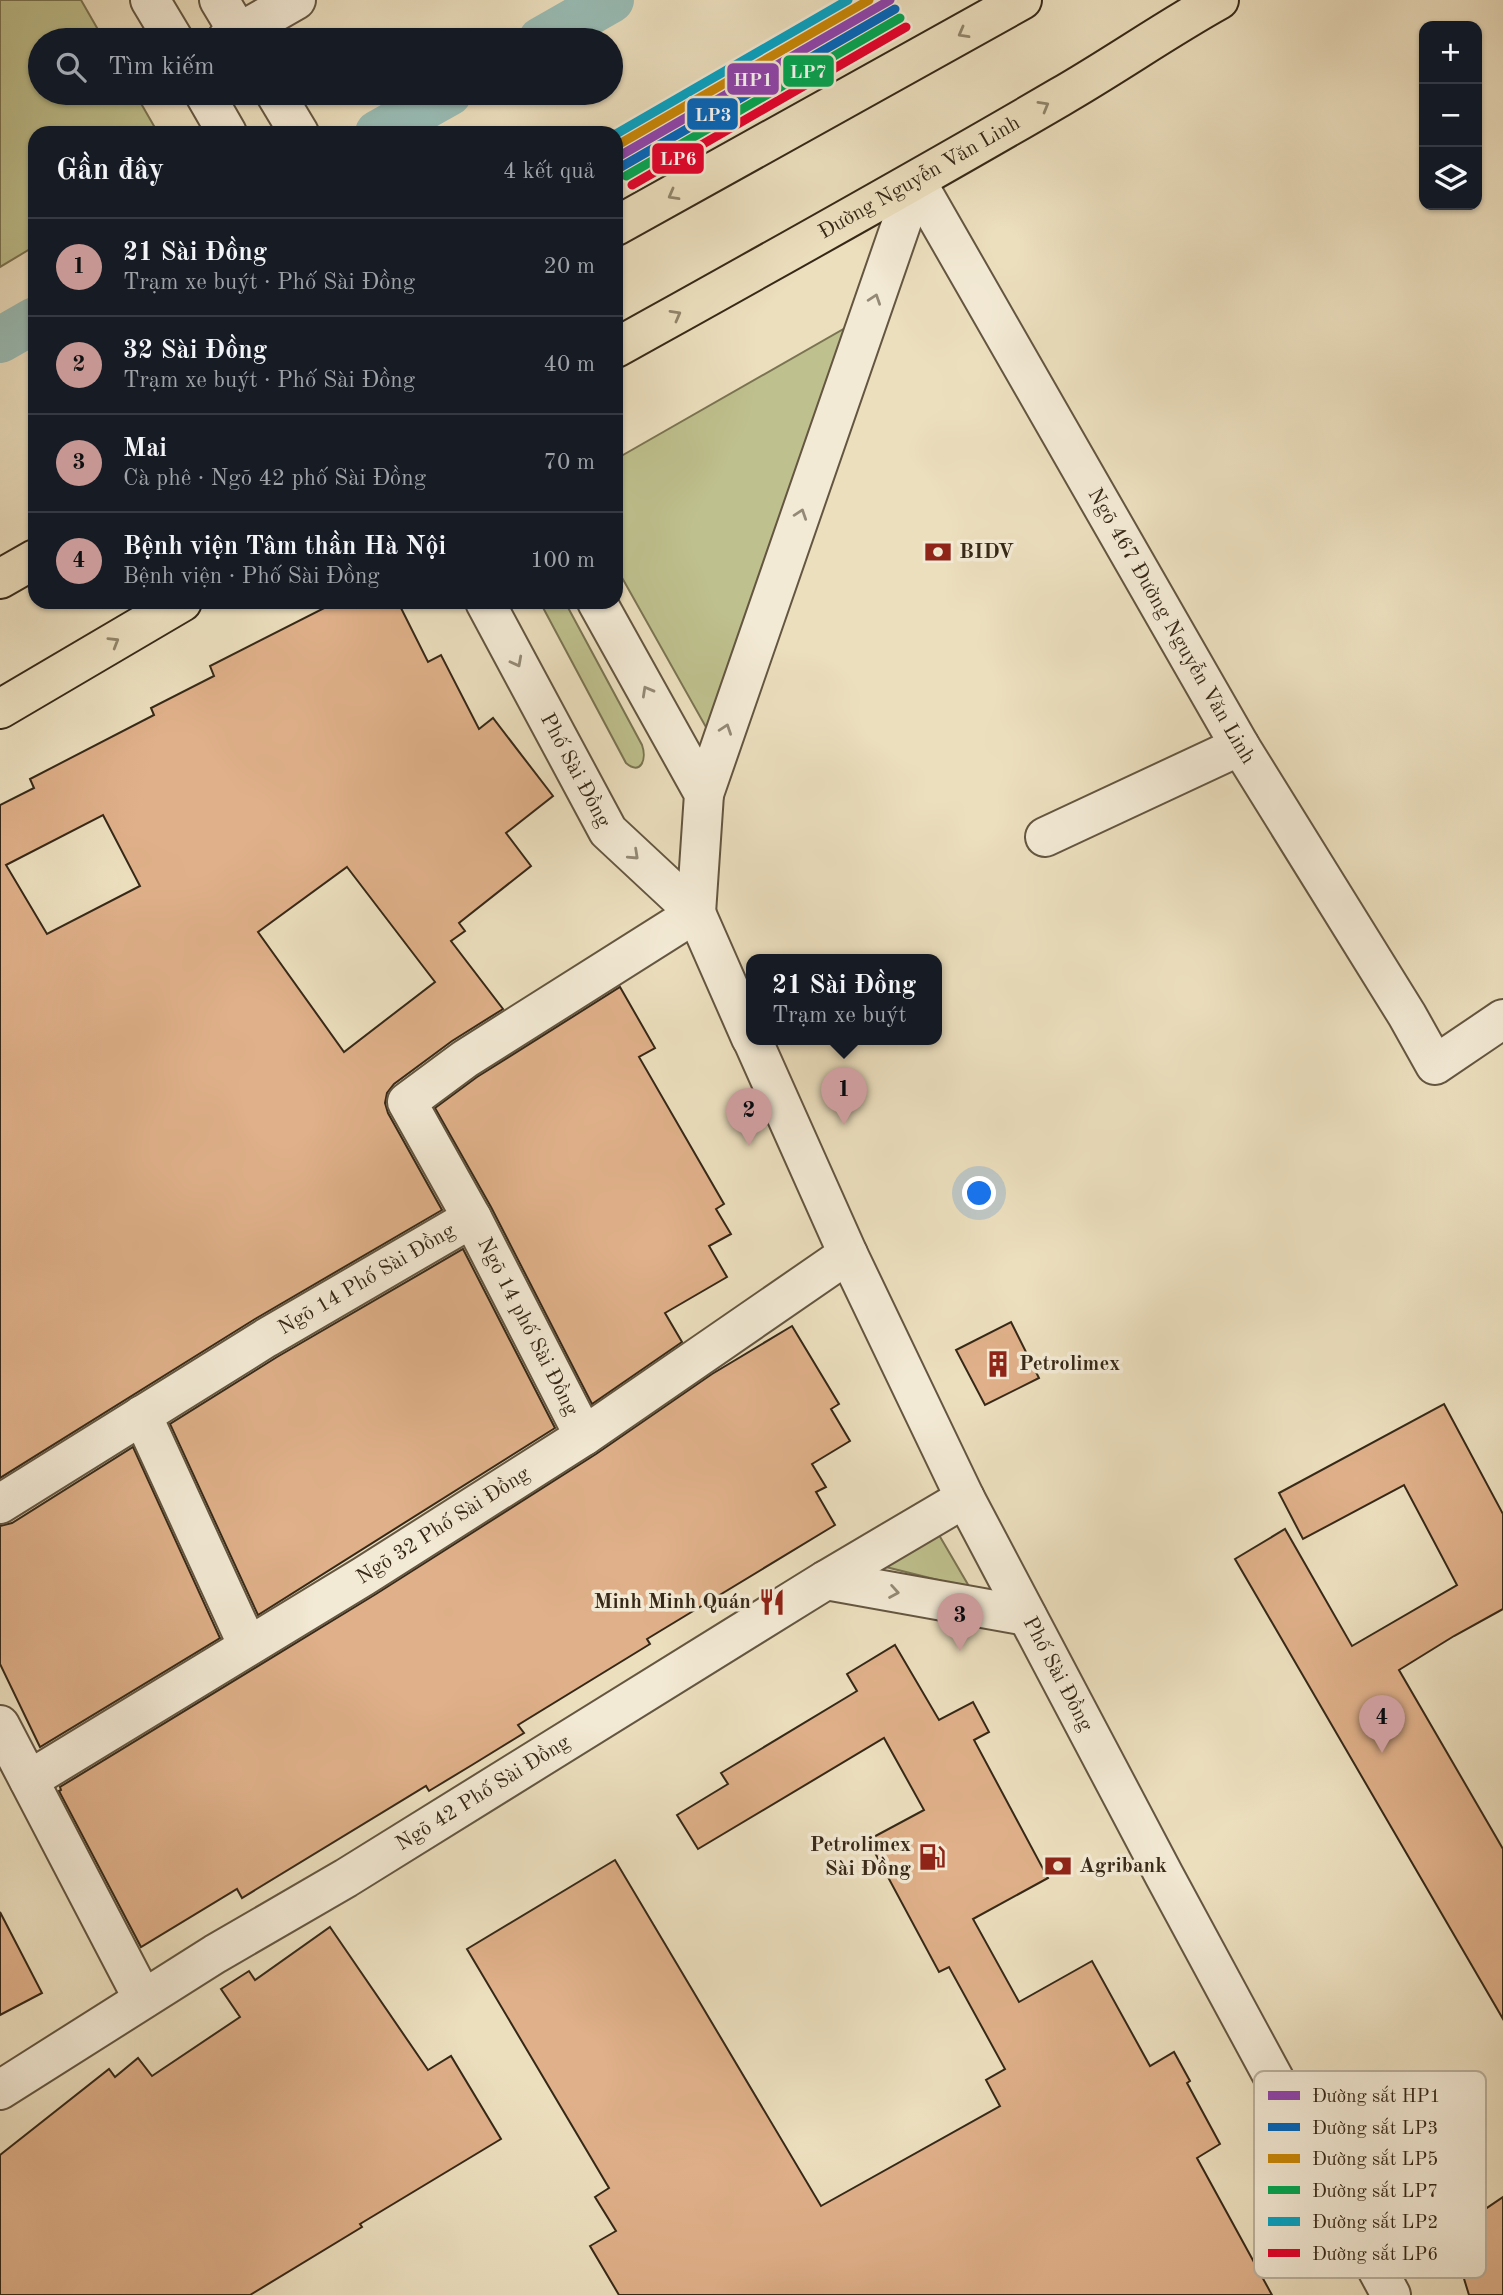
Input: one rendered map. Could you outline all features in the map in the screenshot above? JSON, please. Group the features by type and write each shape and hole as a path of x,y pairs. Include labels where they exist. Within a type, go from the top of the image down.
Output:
{"highway":[{"path":"623,222 1022,0"},
{"name":"Đường Nguyễn Văn Linh","path":"623,344 916,181 1105,71 1181,9 1219,0"},
{"path":"0,579 28,563"},
{"path":"0,709 170,609"}],"street":[{"path":"150,0 167,28"},
{"path":"219,0 232,28"},
{"path":"252,28 296,0"},
{"path":"211,105 223,126"},
{"path":"282,105 295,126"},
{"name":"Ngõ 467 Đường Nguyễn Văn Linh","path":"916,181 1240,746 1407,1015 1435,1065 1503,1018"},
{"name":"Phố Sài Đồng","path":"696,913 704,793 916,181"},
{"name":"Phố Sài Đồng","path":"489,609 608,831 696,913 746,1025"},
{"path":"601,609 704,793"},
{"path":"1045,837 1240,746"},
{"name":"Ngõ 14 Phố Sài Đồng","path":"0,1504 265,1338 472,1218 407,1102 465,1059 696,913"},
{"name":"Phố Sài Đồng","path":"755,1045 848,1254 965,1498 1271,2071"},
{"name":"Ngõ 14 phố Sài Đồng","path":"472,1218 584,1436"},
{"name":"Ngõ 32 Phố Sài Đồng","path":"29,1780 364,1576 584,1436 848,1254"},
{"path":"142,1415 248,1646"},
{"name":"Ngõ 42 Phố Sài Đồng","path":"0,2090 143,1999 965,1498"},
{"path":"827,1580 1027,1616"},
{"path":"0,1725 143,1999"},
{"name":"Phố Sài Đồng","path":"1382,2278 1391,2295"}],"green space":[{"path":"0,0 81,0 97,28 28,28 28,105 142,105 154,126 28,126 28,250 0,267"},
{"path":"861,319 707,729 623,579 623,455"},
{"path":"544,609 569,609 642,745 642,764 636,768 626,763"},
{"path":"939,1535 970,1588 886,1567"}],"building":[{"path":"322,609 402,609 428,662 441,655 479,729 493,718 553,796 506,833 531,866 459,923 465,931 451,941 503,1009 452,1041 394,1084 387,1093 385,1103 388,1113 442,1210 255,1319 0,1478 0,805 34,788 30,779 154,715 151,708 214,676 210,666","holes":["103,815 140,886 47,934 6,865","347,867 435,982 344,1052 258,932"]},
{"path":"620,987 655,1048 639,1057 724,1204 716,1209 731,1234 709,1246 727,1277 665,1313 682,1342 592,1404 491,1207 435,1108 477,1077"},
{"path":"463,1249 555,1428 258,1615 170,1424 277,1357"},
{"name":"Petrolimex","path":"1011,1322 1039,1378 985,1405 956,1350"},
{"path":"792,1326 839,1404 831,1409 850,1441 812,1464 826,1487 816,1492 835,1525 647,1639 650,1644 518,1725 524,1733 472,1765 429,1791 426,1786 242,1898 237,1889 141,1947 59,1791 60,1787 376,1594 596,1454 712,1374"},
{"path":"1444,1404 1503,1514 1503,1609 1399,1670 1503,1849 1503,2019 1235,1559 1285,1529 1352,1646 1457,1585 1404,1485 1303,1539 1279,1493"},
{"path":"133,1447 220,1638 40,1747 0,1664 0,1526 12,1523"},
{"path":"895,1645 939,1720 973,1702 989,1732 974,1740 1048,1878 973,1919 1019,2002 1092,1961 1150,2066 1174,2052 1190,2081 1187,2083 1220,2144 1197,2158 1254,2262 1254,2278 1263,2278 1272,2295 619,2295 590,2246 616,2231 595,2197 609,2188 467,1949 615,1860 821,2206 1000,2106 986,2080 1005,2069 949,1967 939,1972 868,1840 924,1810 884,1738 698,1849 677,1815 728,1784 721,1773 857,1691 847,1674"},
{"path":"0,1912 42,1993 0,2015"},
{"path":"330,1927 428,2070 451,2056 501,2139 360,2224 362,2227 250,2295 0,2295 0,2155 109,2069 115,2077 138,2058 152,2076 240,2017 221,1989 249,1971 255,1980"},
{"path":"1503,2197 1503,2295 1469,2295 1464,2278 1486,2278 1486,2209"}],"waterway":[{"path":"562,28 611,0"},
{"path":"390,126 428,105"},
{"path":"0,340 28,324"}],"rail line":[{"name":"LP2","path":"623,130 848,0"},
{"name":"LP5","path":"623,142 869,0"},
{"name":"HP1","path":"623,154 890,0"},
{"name":"LP3","path":"623,166 895,9"},
{"name":"LP7","path":"626,176 900,18"},
{"name":"LP6","path":"632,185 906,27"}],"place":[{"name":"BIDV","path":"938,552"},
{"name":"21 Sài Đồng","path":"844,1125"},
{"name":"32 Sài Đồng","path":"749,1146"},
{"name":"Petrolimex","path":"998,1364"},
{"name":"Minh Minh Quán","path":"772,1602"},
{"name":"Mai","path":"960,1651"},
{"name":"Bệnh viện Tâm thần Hà Nội","path":"1382,1753"},
{"name":"Petrolimex Sài Đồng","path":"932,1857"},
{"name":"Agribank","path":"1058,1866"}]}
